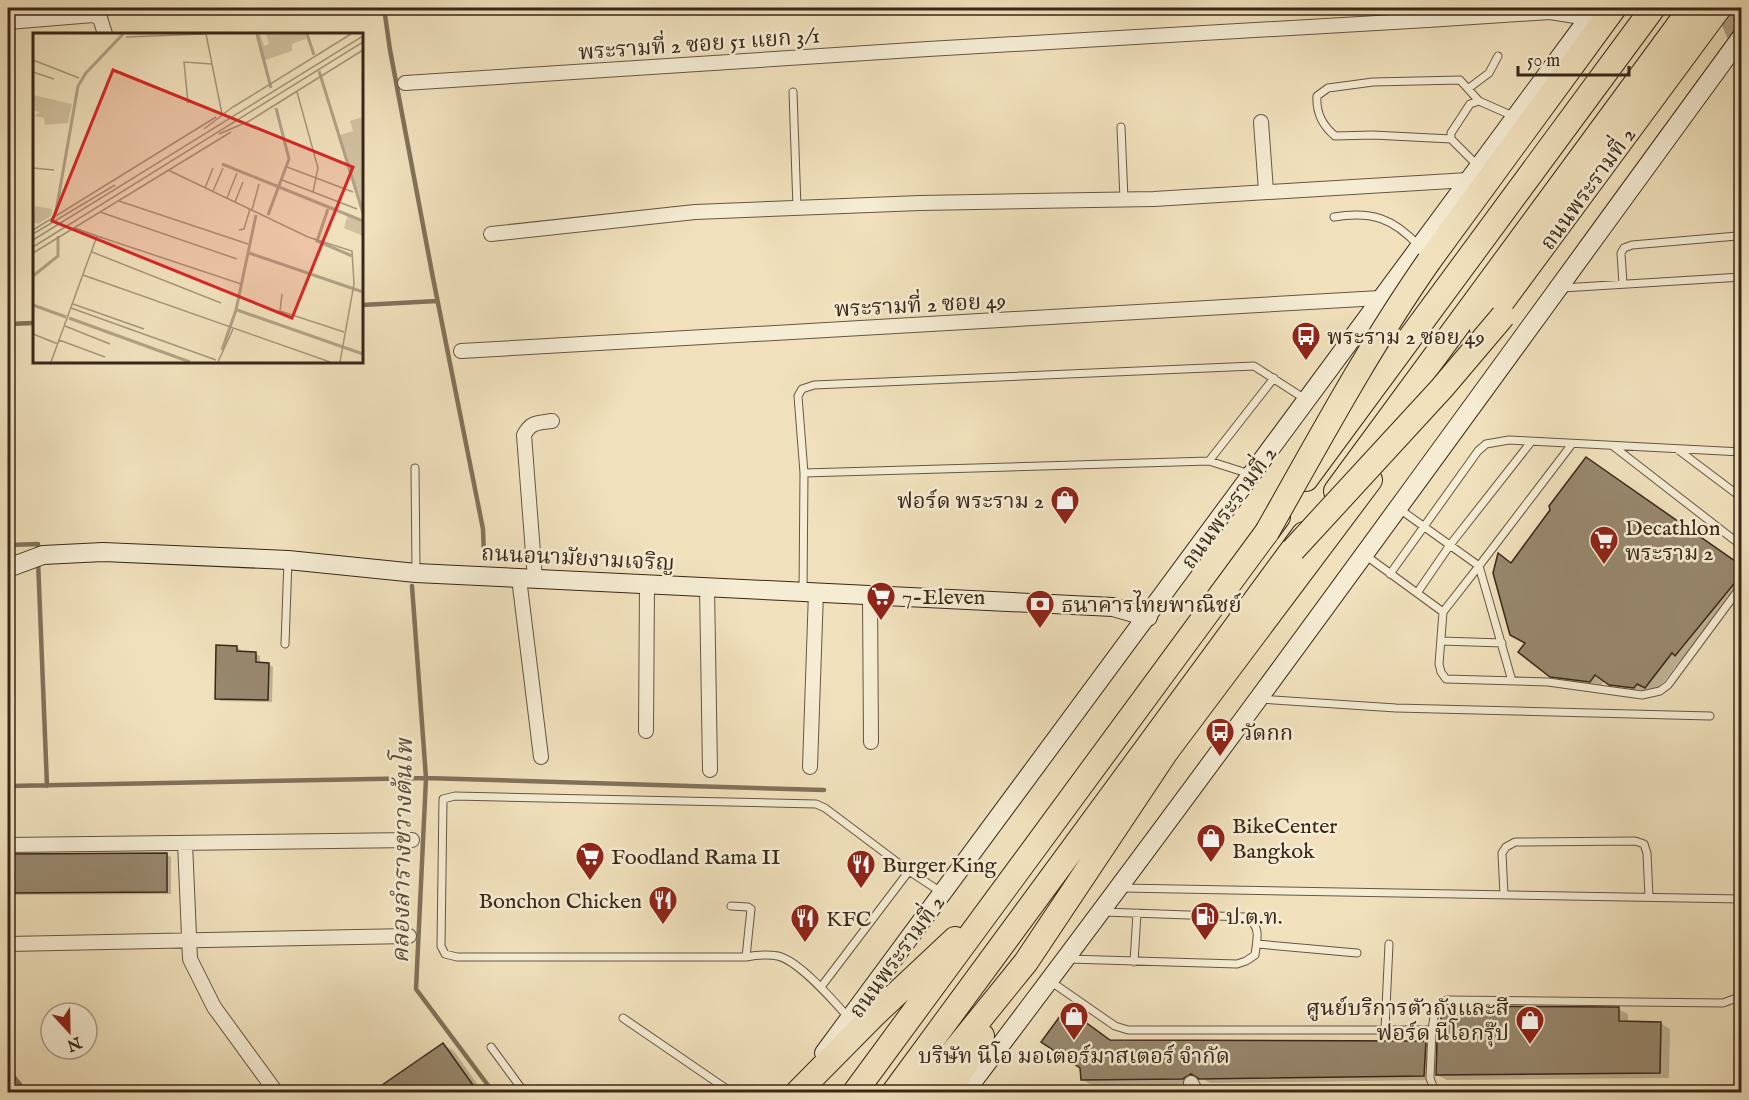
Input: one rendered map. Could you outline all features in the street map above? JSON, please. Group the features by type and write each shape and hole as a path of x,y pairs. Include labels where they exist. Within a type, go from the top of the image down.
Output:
{"highway":[{"path":"1267,532 1392,315 1614,8"},
{"name":"ถนนพระรามที่ 2","path":"855,1092 919,1003 960,934 1046,829 1644,8"},
{"path":"855,1092 1653,8"},
{"path":"894,1092 1691,8"},
{"name":"ถนนพระรามที่ 2","path":"921,1092 1026,962 1166,752 1719,8"},
{"path":"1293,549 1436,395 1496,325 1732,8"},
{"path":"796,1092 960,934"},
{"path":"949,1092 1026,962"}],"main road":[{"name":"ถนนพระรามที่ 2","path":"796,1092 1592,13"},
{"name":"ถนนพระรามที่ 2","path":"965,1092 1120,888 1742,36"},
{"name":"ถนนอนามัยงามเจริญ","path":"10,568 44,555 103,552 288,560 416,573 1113,607 1148,617"}],"street":[{"name":"พระรามที่ 2 ซอย 51 แยก 3/1","path":"405,83 1427,14 1592,13"},
{"path":"8,22 93,15 100,18 105,33"},
{"path":"1261,122 1266,191"},
{"path":"491,234 695,212 920,203 1124,200 1410,185 1473,173"},
{"name":"พระรามที่ 2 ซอย 49","path":"461,351 1380,298"},
{"path":"541,758 527,579 524,435 528,427 536,423 552,421"},
{"path":"646,732 647,584"},
{"path":"707,587 710,770"},
{"path":"809,592 810,767"},
{"path":"870,595 871,742"},
{"path":"8,845 412,840"},
{"path":"185,843 190,959 214,1007 276,1092"},
{"path":"8,944 409,936"}],"lane":[{"path":"1469,88 1489,73 1498,57"},
{"path":"1451,139 1373,135 1335,136 1320,120 1316,105 1317,96 1328,88 1373,82 1460,80 1479,100 1515,117"},
{"path":"793,92 797,208"},
{"path":"1473,173 1451,139 1451,133 1470,104 1479,100"},
{"path":"1121,127 1124,200"},
{"path":"1334,217 1356,214 1387,220 1404,230 1419,246"},
{"path":"1623,284 1621,253 1624,248 1632,245 1737,236 1742,238"},
{"path":"1556,290 1567,287 1742,277"},
{"path":"809,592 798,396 802,389 814,385 1254,366 1306,399"},
{"path":"1209,461 1274,378"},
{"path":"1417,593 1450,545 1531,441"},
{"path":"1390,574 1483,446 1494,442 1531,441 1742,452"},
{"path":"1572,444 1443,612 1439,664 1446,679 1548,682 1642,695 1660,691 1668,685 1742,585"},
{"path":"1613,446 1742,546"},
{"path":"1677,449 1742,498"},
{"path":"804,473 1209,461 1252,474"},
{"path":"415,468 416,573"},
{"path":"1398,508 1479,566 1512,681"},
{"path":"1364,555 1443,612"},
{"path":"285,644 288,560"},
{"path":"1441,641 1502,643"},
{"path":"1259,699 1396,708 1710,717"},
{"path":"850,1018 821,987 781,957 764,955 746,957 456,957 445,954 441,946 443,799 450,796 467,796 816,804 825,807 909,871 943,893"},
{"path":"1504,895 1502,853 1506,847 1515,842 1635,842 1644,844 1647,853 1648,897"},
{"path":"821,987 909,871"},
{"path":"1120,888 1742,899"},
{"path":"731,906 751,909 746,957"},
{"path":"1066,959 1237,964 1255,955 1259,930 1253,921 1245,917 1102,912"},
{"path":"1134,962 1137,913"},
{"path":"1257,944 1357,953"},
{"path":"1384,1029 1389,945"},
{"path":"1050,981 1115,1026 1128,1030 1432,1030"},
{"path":"1435,1092 1430,1078 1432,1030 1437,1007 1442,1001 1723,1003 1742,996"},
{"path":"623,1018 731,1092"},
{"path":"491,1047 524,1092"}],"building":[{"path":"1586,457 1742,566 1742,574 1675,656 1672,653 1645,688 1637,684 1634,688 1609,685 1595,675 1590,682 1550,677 1518,652 1525,643 1510,635 1493,573 1498,553 1511,563 1550,510 1549,506"},
{"path":"216,645 237,646 237,651 256,652 256,662 269,663 268,700 215,699"},
{"path":"167,853 167,892 8,893 8,854"},
{"name":"ศูนย์บริการตัวถังและสี ฟอร์ด นีโอกรุ๊ป","path":"1455,1006 1619,1007 1619,1021 1661,1022 1660,1073 1436,1075 1437,1041 1440,1041 1441,1018"},
{"path":"1066,1008 1110,1040 1426,1041 1424,1076 1199,1079 1191,1074 1183,1079 1081,1080 1080,1068 1041,1042"},
{"path":"443,1043 478,1092 372,1092"}],"waterway":[{"path":"384,8 433,278 483,529 484,557"},
{"path":"1729,8 1742,38"},
{"path":"363,305 437,301"},
{"path":"8,324 33,323"},
{"path":"8,545 38,544 38,552"},
{"path":"38,560 47,786"},
{"name":"คลองลำรางขวางต้นโพ","path":"412,586 426,778 416,989 493,1092"},
{"path":"8,786 426,778 824,790"},
{"path":"8,1070 26,1092"}],"place":[{"name":"พระราม 2 ซอย 49","path":"1306,362"},
{"name":"ฟอร์ด พระราม 2","path":"1065,526"},
{"name":"Decathlon พระราม 2","path":"1604,566"},
{"name":"7-Eleven","path":"881,622"},
{"name":"ธนาคารไทยพาณิชย์","path":"1040,630"},
{"name":"วัดกก","path":"1220,758"},
{"name":"BikeCenter Bangkok","path":"1211,864"},
{"name":"Foodland Rama II","path":"590,882"},
{"name":"Burger King","path":"861,890"},
{"name":"Bonchon Chicken","path":"663,926"},
{"name":"ป.ต.ท.","path":"1205,942"},
{"name":"KFC","path":"805,944"},
{"name":"บริษัท นีโอ มอเตอร์มาสเตอร์ จำกัด","path":"1074,1042"},
{"name":"ศูนย์บริการตัวถังและสี ฟอร์ด นีโอกรุ๊ป","path":"1530,1046"}]}
